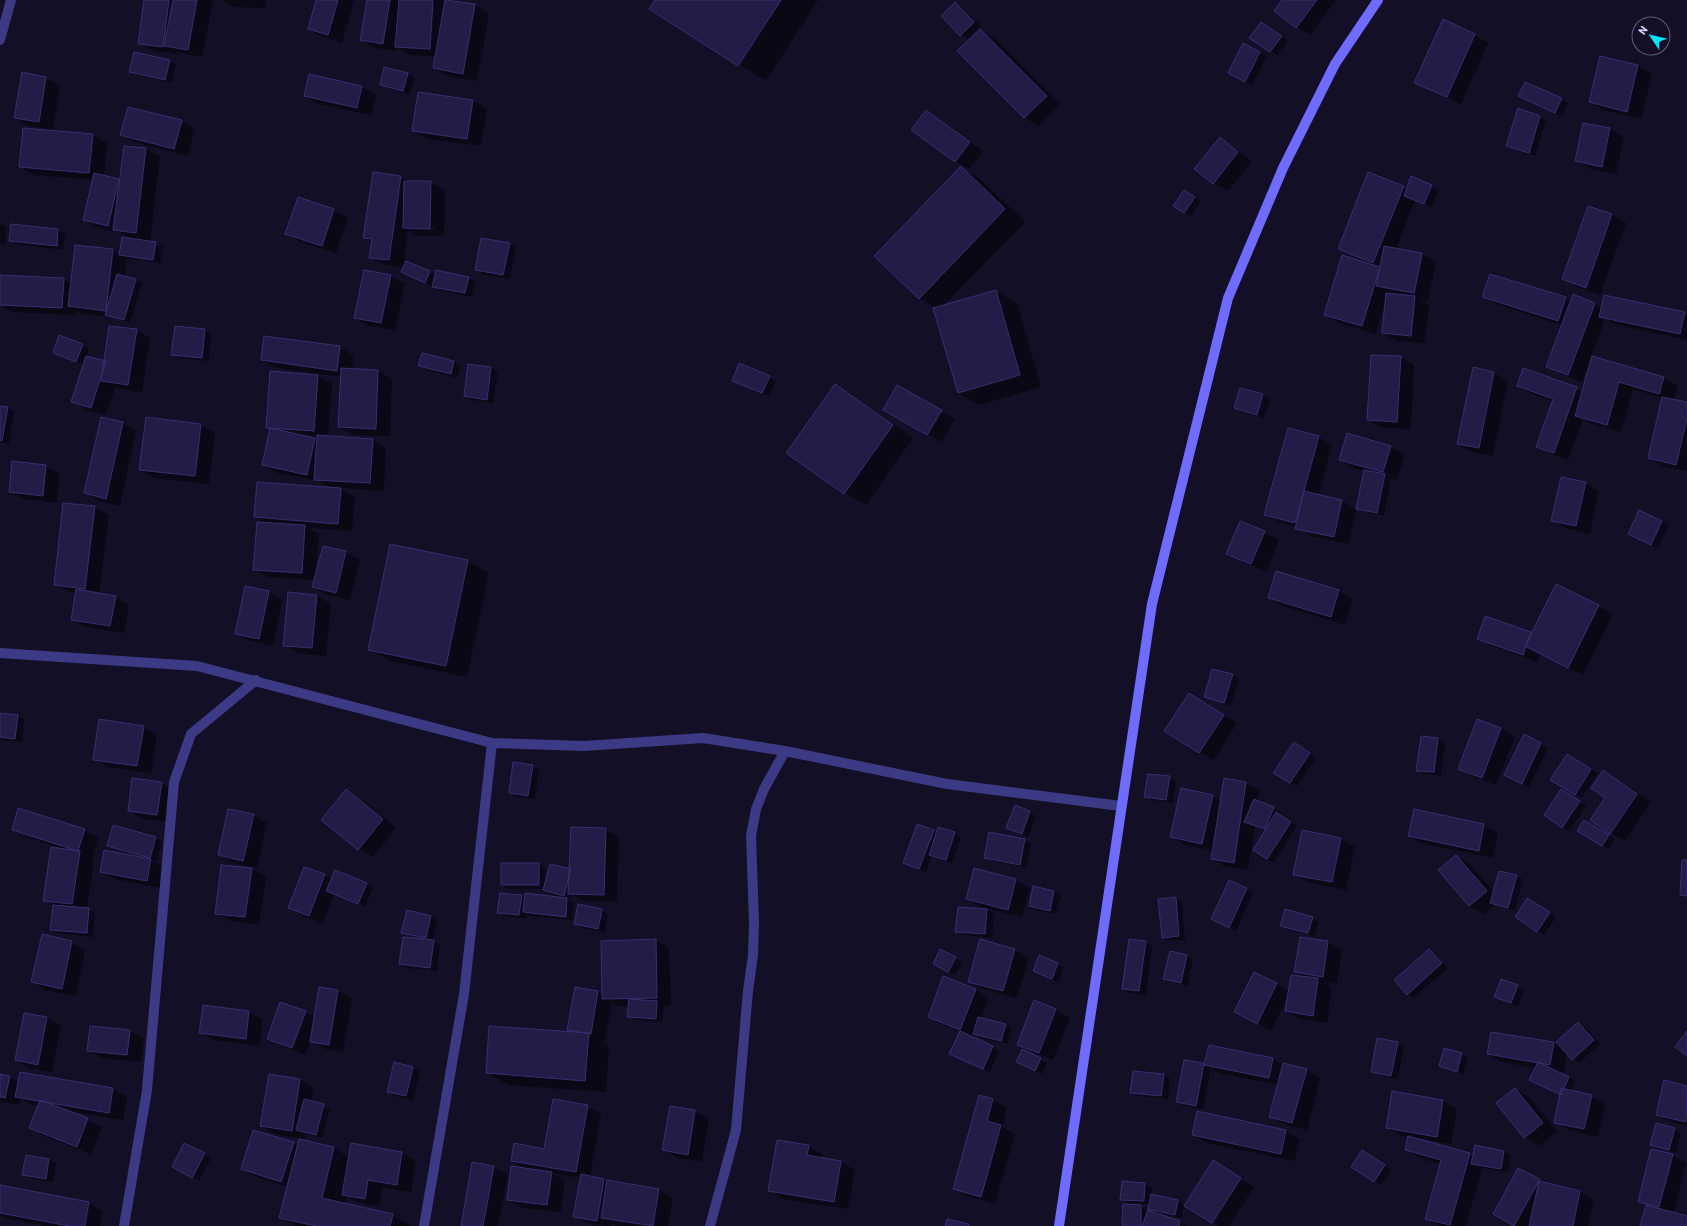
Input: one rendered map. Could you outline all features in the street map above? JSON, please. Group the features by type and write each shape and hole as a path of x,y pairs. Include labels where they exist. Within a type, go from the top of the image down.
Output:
{"street":[{"path":"0,40 11,0"},
{"path":"1059,1226 1152,604 1228,298 1283,168 1335,64 1378,0"},
{"path":"0,653 198,666 492,743 584,746 703,738 785,751 947,784 1122,806"},
{"path":"124,1226 147,1090 174,782 192,734 256,680"},
{"path":"424,1226 464,994 492,743"},
{"path":"710,1226 736,1130 753,955 754,923 751,836 756,809 764,789 785,751"}],"building":[{"path":"144,0 169,0 163,47 138,44"},
{"path":"173,0 197,0 188,50 164,46"},
{"path":"316,0 338,0 328,35 308,29"},
{"path":"367,0 390,0 383,44 360,40"},
{"path":"399,0 433,0 430,49 395,47"},
{"path":"445,0 475,4 463,74 433,68"},
{"path":"655,0 781,0 738,66 649,9"},
{"path":"1282,0 1317,0 1296,28 1274,11"},
{"path":"955,2 974,22 960,36 941,16"},
{"path":"1443,19 1475,34 1447,97 1414,83"},
{"path":"1261,22 1282,36 1270,52 1249,38"},
{"path":"980,29 1047,96 1024,118 957,51"},
{"path":"1243,43 1260,52 1245,82 1228,73"},
{"path":"134,52 170,60 165,80 129,72"},
{"path":"1600,56 1638,65 1627,112 1589,102"},
{"path":"384,67 408,73 403,91 380,85"},
{"path":"22,72 46,77 39,122 14,118"},
{"path":"309,74 362,86 357,108 304,96"},
{"path":"1525,82 1562,98 1555,113 1518,96"},
{"path":"418,92 473,100 467,139 412,131"},
{"path":"128,107 182,120 174,149 120,135"},
{"path":"1518,108 1540,116 1529,153 1506,146"},
{"path":"926,110 970,142 955,162 911,130"},
{"path":"1583,123 1610,128 1602,167 1575,161"},
{"path":"23,128 93,134 89,173 19,167"},
{"path":"1220,137 1238,152 1213,184 1194,169"},
{"path":"124,146 146,148 136,233 113,230"},
{"path":"961,166 1005,209 919,299 874,256"},
{"path":"373,172 401,176 389,260 369,258 372,239 363,238"},
{"path":"1368,172 1404,186 1373,263 1338,249"},
{"path":"94,173 119,179 108,226 83,220"},
{"path":"1411,176 1432,185 1424,204 1404,196"},
{"path":"404,181 431,181 430,229 403,228"},
{"path":"1184,190 1195,197 1184,213 1173,206"},
{"path":"298,197 334,209 322,246 285,234"},
{"path":"1588,206 1612,214 1586,288 1562,279"},
{"path":"11,224 58,229 57,246 9,241"},
{"path":"122,237 156,242 153,260 119,255"},
{"path":"481,238 510,243 503,275 475,270"},
{"path":"75,245 113,249 106,311 68,306"},
{"path":"1384,246 1422,253 1414,293 1376,286"},
{"path":"1342,255 1380,267 1362,326 1324,315"},
{"path":"406,261 430,271 425,283 401,272"},
{"path":"364,270 391,275 381,323 354,318"},
{"path":"436,270 469,277 465,293 432,287"},
{"path":"117,274 136,279 124,320 105,315"},
{"path":"1490,274 1566,297 1558,321 1482,297"},
{"path":"0,275 64,278 62,308 0,305"},
{"path":"996,290 1020,375 958,393 933,308"},
{"path":"1386,293 1415,296 1411,336 1382,333"},
{"path":"1573,294 1595,303 1568,375 1546,367"},
{"path":"1604,295 1685,312 1680,334 1599,317"},
{"path":"109,326 137,329 128,385 101,381"},
{"path":"175,326 205,329 202,358 171,355"},
{"path":"59,335 83,344 76,362 53,353"},
{"path":"264,336 340,346 337,371 261,360"},
{"path":"422,353 454,361 451,374 418,366"},
{"path":"1371,355 1401,356 1397,422 1367,420"},
{"path":"86,356 106,361 91,408 71,402"},
{"path":"1592,356 1664,377 1659,394 1619,382 1607,425 1575,416"},
{"path":"739,363 770,376 762,393 732,381"},
{"path":"468,364 491,367 487,400 464,396"},
{"path":"1473,367 1494,372 1479,448 1457,444"},
{"path":"341,368 378,370 376,429 338,427"},
{"path":"1523,368 1577,387 1554,453 1536,447 1553,399 1517,386"},
{"path":"270,371 318,375 314,431 266,428"},
{"path":"835,384 893,425 844,494 786,453"},
{"path":"897,385 942,410 927,435 883,410"},
{"path":"1240,388 1263,394 1257,415 1234,408"},
{"path":"1662,397 1687,402 1687,418 1676,465 1648,458"},
{"path":"0,406 8,407 2,441 0,440"},
{"path":"101,417 123,422 106,499 84,493"},
{"path":"146,417 201,424 195,476 139,470"},
{"path":"270,428 315,438 307,475 262,465"},
{"path":"1288,428 1319,436 1295,523 1264,515"},
{"path":"1347,433 1391,446 1383,472 1339,460"},
{"path":"317,435 373,439 370,483 314,480"},
{"path":"12,461 46,465 43,496 9,492"},
{"path":"1364,470 1385,474 1377,513 1356,509"},
{"path":"1561,477 1586,482 1576,526 1551,521"},
{"path":"257,482 341,488 338,524 254,517"},
{"path":"1304,491 1342,500 1334,537 1295,529"},
{"path":"63,503 95,506 85,589 54,585"},
{"path":"1639,510 1662,521 1651,545 1628,534"},
{"path":"1240,521 1265,531 1251,564 1226,554"},
{"path":"257,522 305,525 302,573 253,570"},
{"path":"390,544 468,560 446,666 368,650"},
{"path":"323,546 346,551 336,593 312,587"},
{"path":"1276,571 1339,590 1331,617 1268,598"},
{"path":"1556,584 1599,605 1568,668 1525,646"},
{"path":"245,586 269,591 259,639 235,634"},
{"path":"76,589 116,596 110,626 71,620"},
{"path":"288,592 317,595 312,648 283,646"},
{"path":"1485,616 1531,632 1523,655 1477,639"},
{"path":"1212,669 1233,674 1224,703 1204,697"},
{"path":"1189,693 1224,715 1199,753 1164,731"},
{"path":"0,713 18,715 15,739 0,737"},
{"path":"99,719 144,726 137,766 93,760"},
{"path":"1477,719 1501,728 1482,778 1458,769"},
{"path":"1524,734 1541,743 1522,784 1504,775"},
{"path":"1421,736 1438,738 1434,772 1416,771"},
{"path":"1294,742 1310,753 1290,783 1273,773"},
{"path":"1567,754 1591,769 1575,795 1550,780"},
{"path":"513,762 533,765 528,796 509,793"},
{"path":"1603,770 1637,794 1610,834 1590,820 1605,798 1591,788"},
{"path":"1148,774 1170,776 1166,800 1144,797"},
{"path":"132,778 162,782 157,815 128,811"},
{"path":"1224,778 1246,782 1234,863 1211,859"},
{"path":"1181,788 1213,795 1202,844 1170,837"},
{"path":"346,789 383,819 358,850 321,820"},
{"path":"1561,789 1580,801 1562,828 1544,815"},
{"path":"1254,799 1274,807 1265,829 1244,822"},
{"path":"1015,805 1030,811 1022,834 1006,828"},
{"path":"18,808 85,829 78,851 12,830"},
{"path":"228,809 254,814 243,861 218,855"},
{"path":"1414,809 1484,824 1479,851 1408,836"},
{"path":"1276,812 1291,822 1267,859 1253,850"},
{"path":"1584,820 1609,835 1602,846 1577,831"},
{"path":"917,824 934,830 919,869 903,863"},
{"path":"113,825 156,837 150,858 107,846"},
{"path":"571,827 606,828 604,895 568,894"},
{"path":"938,827 955,832 946,860 929,855"},
{"path":"1302,830 1341,838 1332,882 1293,875"},
{"path":"989,832 1025,839 1020,865 984,858"},
{"path":"51,847 80,851 72,904 43,901"},
{"path":"104,850 151,859 147,881 100,872"},
{"path":"1456,855 1487,891 1469,906 1438,870"},
{"path":"1682,860 1687,860 1687,896 1680,895"},
{"path":"501,863 539,863 539,885 501,885"},
{"path":"550,864 571,869 564,896 543,890"},
{"path":"221,865 252,868 245,917 215,914"},
{"path":"304,867 325,874 309,916 288,908"},
{"path":"974,868 1016,879 1008,910 966,899"},
{"path":"335,870 367,883 358,904 326,891"},
{"path":"1499,871 1517,875 1508,908 1490,903"},
{"path":"1229,880 1247,888 1229,928 1211,919"},
{"path":"1033,886 1054,891 1050,911 1029,906"},
{"path":"500,893 522,895 519,915 497,913"},
{"path":"525,893 567,898 566,917 523,912"},
{"path":"1176,897 1179,936 1162,938 1158,899"},
{"path":"1527,898 1550,912 1537,932 1515,917"},
{"path":"578,904 602,909 598,929 574,924"},
{"path":"53,905 89,908 87,933 50,930"},
{"path":"958,907 987,909 985,934 955,932"},
{"path":"1285,909 1313,917 1308,933 1280,926"},
{"path":"407,910 431,916 426,938 401,933"},
{"path":"42,934 72,941 62,989 31,982"},
{"path":"403,937 434,940 430,968 399,964"},
{"path":"1300,937 1328,941 1323,977 1294,972"},
{"path":"656,939 657,998 602,999 601,941"},
{"path":"980,939 1015,949 1003,991 968,982"},
{"path":"1129,939 1146,941 1139,991 1122,989"},
{"path":"940,949 956,957 948,972 933,964"},
{"path":"1429,949 1442,963 1407,995 1394,980"},
{"path":"1170,951 1187,955 1181,983 1163,979"},
{"path":"1039,955 1058,963 1052,979 1033,971"},
{"path":"1254,972 1277,983 1257,1024 1234,1012"},
{"path":"1291,975 1318,978 1313,1016 1285,1011"},
{"path":"943,976 976,989 960,1030 928,1017"},
{"path":"1501,979 1518,985 1511,1003 1494,997"},
{"path":"319,987 338,990 329,1045 310,1042"},
{"path":"575,987 598,991 591,1034 567,1030"},
{"path":"629,999 657,1001 656,1019 627,1017"},
{"path":"1034,1000 1056,1009 1039,1053 1017,1045"},
{"path":"280,1002 306,1011 292,1048 267,1039"},
{"path":"203,1005 249,1011 246,1039 199,1033"},
{"path":"24,1013 47,1017 38,1065 15,1060"},
{"path":"978,1017 1006,1024 1001,1041 973,1034"},
{"path":"1578,1022 1594,1040 1572,1060 1556,1042"},
{"path":"90,1026 130,1030 127,1055 87,1051"},
{"path":"489,1026 589,1033 585,1081 486,1073"},
{"path":"960,1031 993,1046 983,1069 949,1054"},
{"path":"1687,1031 1687,1056 1675,1047"},
{"path":"1491,1032 1554,1042 1550,1065 1487,1054"},
{"path":"1377,1038 1398,1042 1391,1076 1371,1072"},
{"path":"1209,1045 1273,1058 1269,1078 1204,1065"},
{"path":"1444,1048 1462,1053 1457,1072 1439,1066"},
{"path":"1022,1049 1041,1058 1035,1071 1016,1062"},
{"path":"1184,1060 1204,1063 1196,1106 1176,1102"},
{"path":"394,1062 413,1067 406,1096 387,1092"},
{"path":"1538,1062 1569,1077 1561,1095 1529,1080"},
{"path":"1283,1063 1307,1069 1292,1123 1269,1117"},
{"path":"1133,1071 1164,1074 1161,1096 1130,1093"},
{"path":"20,1072 113,1088 109,1113 15,1097"},
{"path":"0,1074 10,1076 5,1098 0,1097"},
{"path":"269,1074 300,1079 292,1131 260,1126"},
{"path":"1664,1080 1687,1086 1686,1122 1656,1115"},
{"path":"1515,1088 1543,1123 1524,1138 1496,1103"},
{"path":"1561,1088 1592,1095 1584,1129 1554,1123"},
{"path":"1392,1091 1443,1100 1437,1137 1386,1128"},
{"path":"979,1095 993,1099 987,1121 1001,1125 981,1197 953,1189"},
{"path":"304,1099 324,1104 316,1135 296,1130"},
{"path":"553,1099 588,1105 576,1172 511,1161 514,1143 544,1149"},
{"path":"40,1100 88,1118 77,1147 29,1128"},
{"path":"670,1106 695,1110 688,1155 662,1150"},
{"path":"1197,1111 1286,1130 1281,1154 1192,1135"},
{"path":"1656,1123 1675,1128 1669,1150 1650,1145"},
{"path":"253,1130 294,1142 281,1182 241,1169"},
{"path":"1408,1136 1470,1153 1450,1225 1425,1219 1441,1160 1405,1150"},
{"path":"299,1139 334,1147 322,1198 393,1214 390,1226 316,1226 279,1218"},
{"path":"777,1140 809,1145 807,1155 841,1161 834,1202 768,1191"},
{"path":"184,1143 205,1153 192,1178 172,1167"},
{"path":"351,1143 402,1152 397,1185 368,1180 365,1199 342,1195"},
{"path":"1475,1145 1504,1151 1501,1169 1471,1164"},
{"path":"1651,1149 1673,1154 1659,1207 1638,1202"},
{"path":"1362,1150 1385,1165 1374,1182 1351,1167"},
{"path":"26,1155 49,1159 46,1179 22,1175"},
{"path":"1213,1160 1241,1178 1212,1223 1184,1206"},
{"path":"472,1162 494,1166 483,1226 461,1226"},
{"path":"511,1166 552,1172 547,1205 507,1200"},
{"path":"1518,1168 1540,1179 1514,1226 1493,1214"},
{"path":"581,1174 604,1179 597,1221 573,1217"},
{"path":"607,1180 659,1189 653,1226 601,1218"},
{"path":"1122,1181 1145,1183 1144,1201 1120,1200"},
{"path":"1539,1181 1580,1191 1573,1226 1529,1226"},
{"path":"0,1185 89,1202 85,1226 69,1226 0,1213"},
{"path":"1151,1194 1178,1200 1175,1215 1148,1209"},
{"path":"1123,1204 1141,1205 1141,1226 1122,1226"},
{"path":"1646,1205 1687,1216 1687,1226 1640,1226"},
{"path":"1148,1210 1180,1221 1179,1226 1142,1226"},
{"path":"947,1219 969,1224 969,1226 945,1226"}]}
